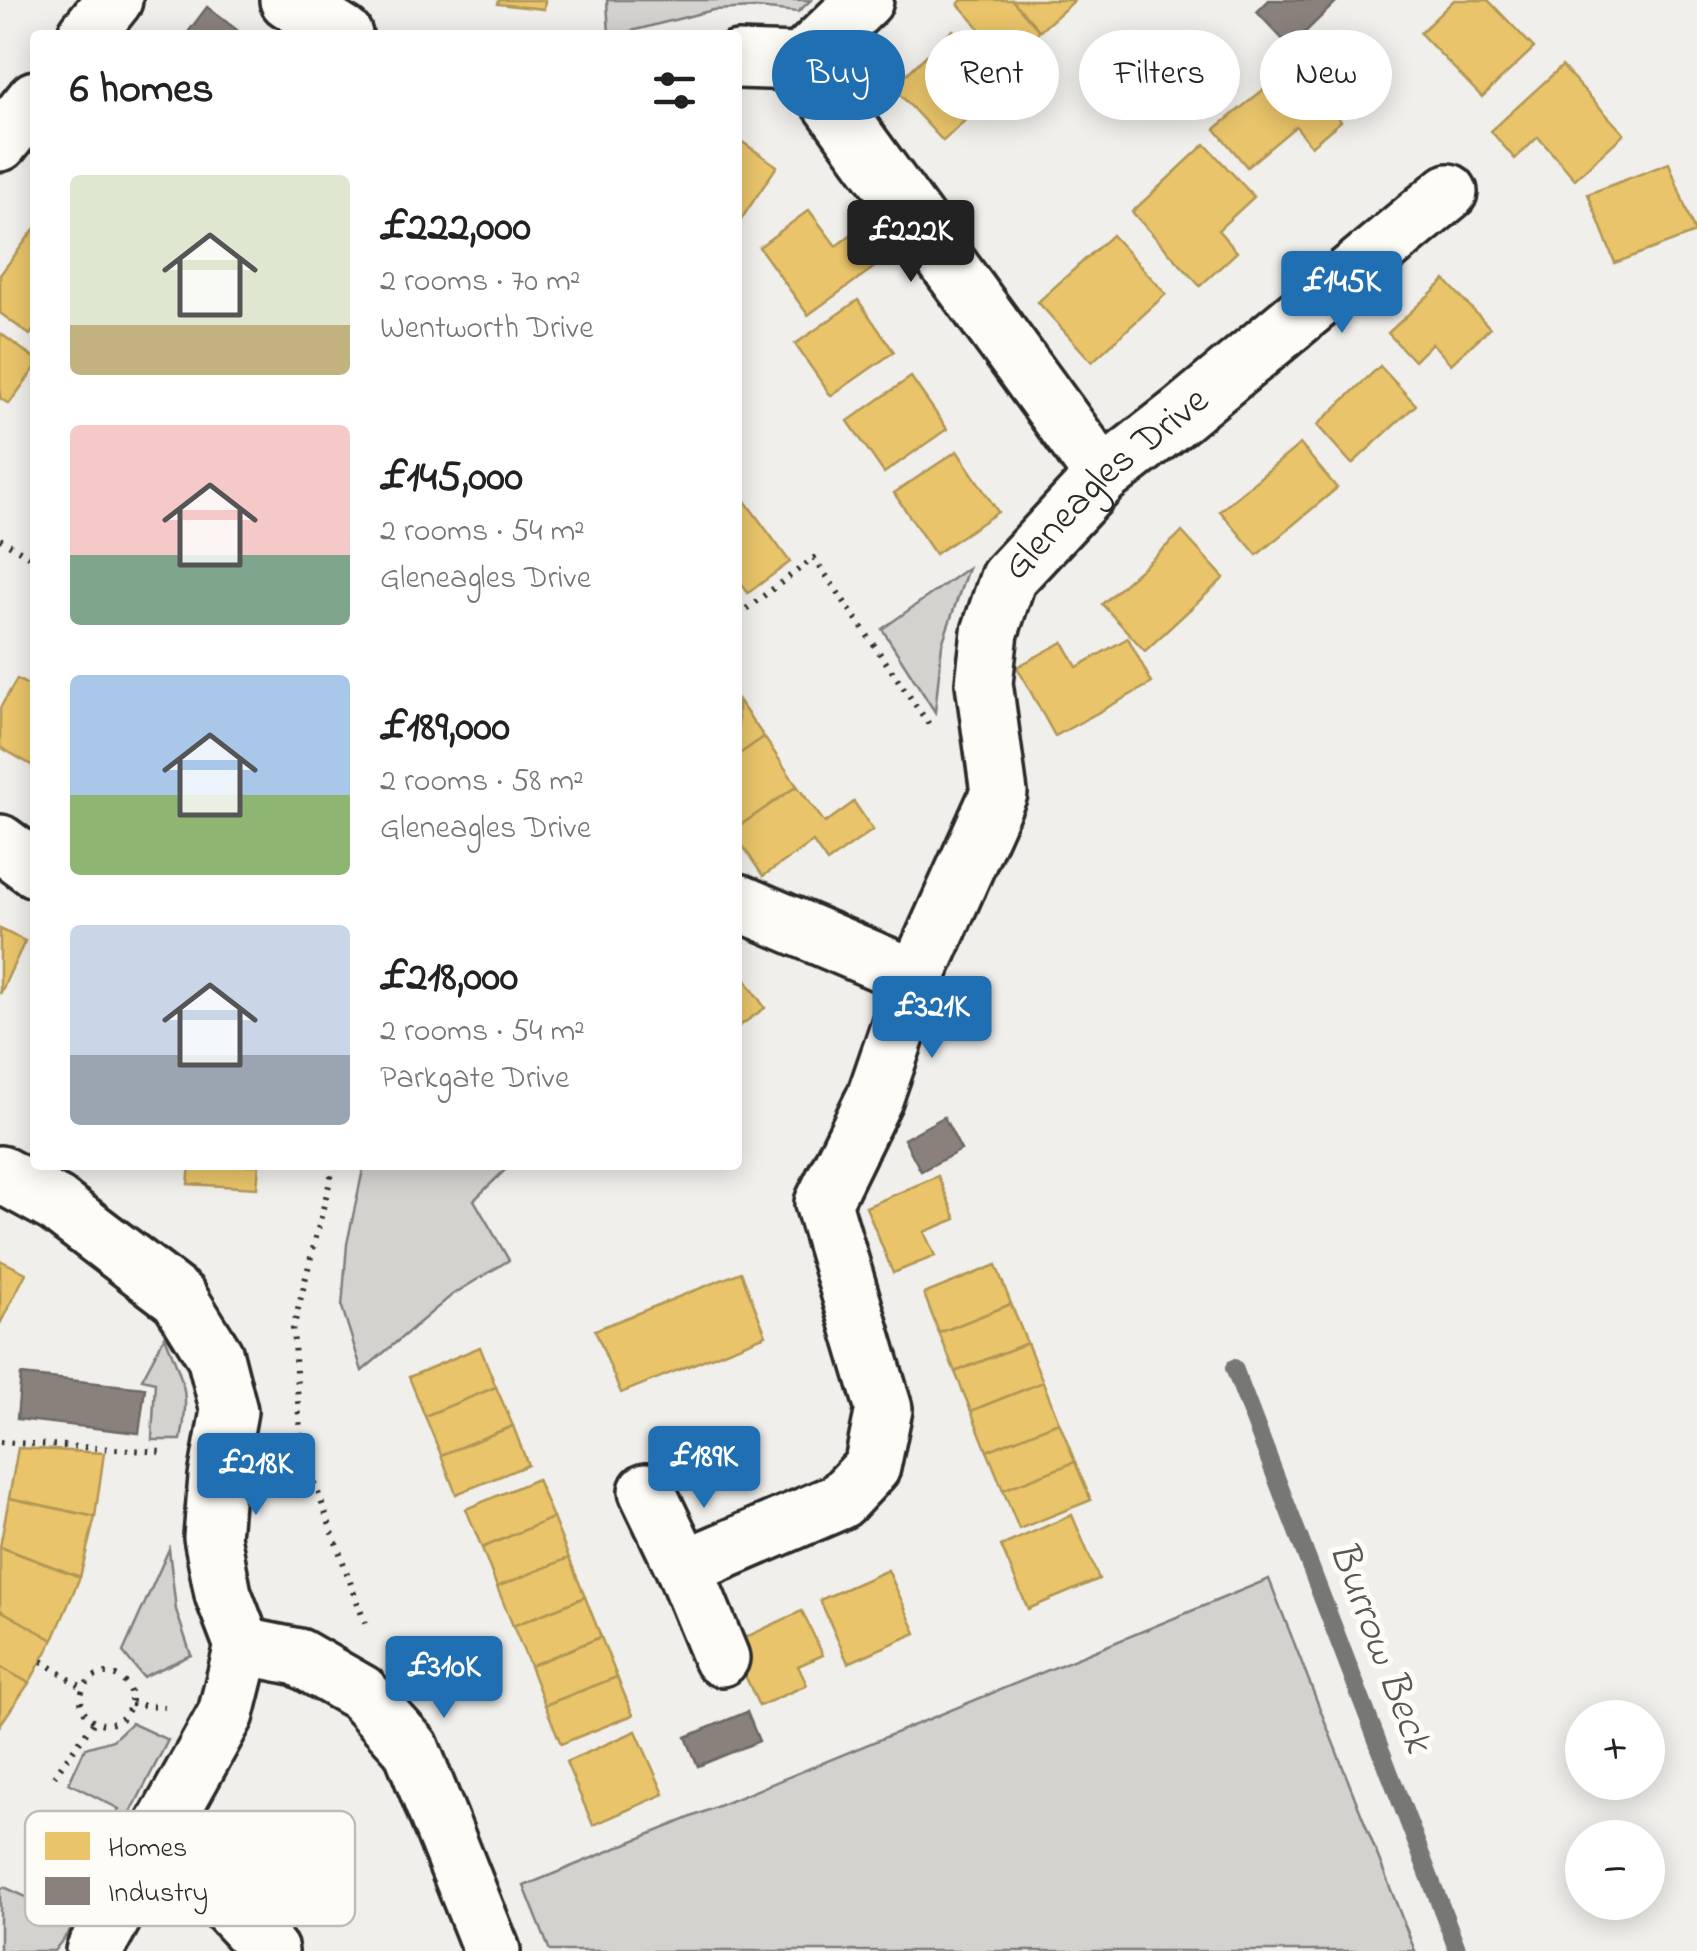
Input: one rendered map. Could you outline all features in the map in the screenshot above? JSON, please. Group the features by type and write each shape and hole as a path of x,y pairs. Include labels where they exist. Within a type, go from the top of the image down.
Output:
{"street":[{"path":"90,30 114,0"},
{"path":"288,0 336,30"},
{"path":"834,30 865,0"},
{"path":"742,60 772,61"},
{"path":"0,143 30,105"},
{"path":"843,120 1102,476"},
{"name":"Gleneagles Drive","path":"684,1568 840,1501 872,1468 884,1409 823,1203 874,1097 916,978 999,793 984,683 990,632 1008,578 1102,476 1449,192"},
{"path":"0,843 30,865"},
{"path":"742,904 916,978"},
{"path":"0,1174 67,1185 179,1298 215,1356 229,1411 212,1537 222,1594 243,1646 226,1714 174,1811"},
{"path":"646,1491 684,1568 721,1658"},
{"path":"243,1646 298,1657 360,1693 412,1748 492,1951"},
{"path":"94,1951 109,1926"},
{"path":"246,1926 270,1951"}],"path":[{"path":"0,539 30,557"},
{"path":"742,613 814,558 935,733"},
{"path":"333,1170 293,1329 301,1446 371,1639"},
{"path":"0,1442 222,1456"},
{"path":"42,1662 83,1688"},
{"path":"111,1674 130,1690 129,1710 120,1721 108,1725 94,1722 82,1707 83,1688 97,1675 111,1674"},
{"path":"54,1776 94,1722"}],"shaded area":[{"path":"607,0 811,0 798,12 756,8 713,10 635,30 609,30"},
{"path":"968,568 942,644 935,712 882,629"},
{"path":"363,1170 505,1170 474,1200 509,1260 452,1295 362,1371 342,1307 347,1244"},
{"path":"165,1336 185,1397 181,1440 152,1440 155,1382 142,1379"},
{"path":"169,1549 176,1610 191,1655 143,1677 123,1652"},
{"path":"1269,1579 1415,1951 550,1951 524,1886"},
{"path":"131,1723 168,1740 132,1811 118,1811 69,1783 85,1748 113,1740"},
{"path":"4,1887 25,1896 25,1926 73,1926 54,1951 0,1951 0,1890"}],"building: Homes":[{"path":"499,0 545,0 544,9 498,4"},
{"path":"962,0 1012,0 1039,30 981,30 958,4"},
{"path":"1012,0 1074,1 1041,30"},
{"path":"1454,0 1488,0 1534,48 1482,97 1420,33"},
{"path":"925,57 925,120 966,120 943,141 905,100 905,76"},
{"path":"1562,66 1624,134 1575,179 1538,137 1515,159 1491,131"},
{"path":"1260,92 1260,120 1341,121 1311,146 1296,126 1247,167 1215,129 1226,120 1240,120 1240,109"},
{"path":"742,142 777,166 742,218"},
{"path":"1205,144 1254,197 1218,230 1237,252 1200,286 1132,212"},
{"path":"1669,163 1695,233 1615,263 1588,194"},
{"path":"809,210 836,246 864,225 887,258 808,315 759,247"},
{"path":"30,235 30,335 0,313 0,275"},
{"path":"1112,235 1166,294 1092,362 1038,302"},
{"path":"1445,280 1490,328 1451,364 1432,343 1414,361 1388,333"},
{"path":"858,300 894,352 831,396 795,344"},
{"path":"0,333 30,355 30,375 9,404 0,398"},
{"path":"1380,366 1416,405 1352,464 1317,425"},
{"path":"911,377 947,429 884,473 848,421"},
{"path":"1300,444 1337,488 1257,555 1220,511"},
{"path":"957,451 998,512 935,554 894,493"},
{"path":"742,497 790,562 748,593 742,584"},
{"path":"1182,532 1224,578 1145,651 1102,604"},
{"path":"1128,638 1152,683 1055,736 1017,667 1063,642 1077,667"},
{"path":"17,679 30,686 30,764 0,747 0,708"},
{"path":"742,706 764,737 742,752"},
{"path":"764,737 797,786 742,824 742,752"},
{"path":"797,786 825,823 854,802 873,830 827,862 813,842 763,876 742,845 742,824"},
{"path":"0,929 25,941 0,994"},
{"path":"742,975 765,1008 742,1024"},
{"path":"189,1170 259,1170 257,1188 188,1184"},
{"path":"938,1176 956,1219 924,1232 935,1256 893,1273 866,1207"},
{"path":"0,1260 26,1273 0,1324"},
{"path":"996,1265 1011,1304 939,1333 924,1294"},
{"path":"741,1272 766,1335 621,1393 595,1330"},
{"path":"1011,1304 1027,1343 955,1372 939,1333"},
{"path":"1027,1343 1043,1382 971,1411 955,1372"},
{"path":"480,1347 496,1387 425,1416 409,1377"},
{"path":"1043,1382 1059,1422 987,1451 971,1411"},
{"path":"496,1387 513,1426 441,1455 425,1416"},
{"path":"1059,1422 1075,1462 1003,1490 987,1451"},
{"path":"513,1426 528,1465 456,1494 441,1455"},
{"path":"18,1448 104,1453 95,1517 9,1498"},
{"path":"1075,1462 1091,1500 1019,1529 1003,1490"},
{"path":"537,1479 553,1518 482,1548 466,1509"},
{"path":"9,1498 95,1517 80,1577 0,1547"},
{"path":"1072,1515 1099,1579 1028,1609 1001,1546"},
{"path":"553,1518 569,1558 497,1587 482,1548"},
{"path":"0,1547 80,1577 53,1640 0,1610"},
{"path":"569,1558 585,1597 513,1626 497,1587"},
{"path":"888,1570 916,1633 848,1663 820,1600"},
{"path":"585,1597 601,1637 530,1666 513,1626"},
{"path":"0,1610 53,1640 29,1683 0,1667"},
{"path":"802,1611 823,1655 798,1666 807,1685 759,1706 731,1644"},
{"path":"601,1637 617,1677 545,1705 530,1666"},
{"path":"0,1667 29,1683 0,1725"},
{"path":"617,1677 633,1715 561,1744 545,1705"},
{"path":"636,1731 664,1794 593,1825 566,1762"}],"building: Industry":[{"path":"1269,0 1338,0 1307,30 1274,30 1257,12"},
{"path":"207,7 237,30 190,30"},
{"path":"944,1117 961,1150 921,1171 904,1139"},
{"path":"21,1375 145,1388 139,1433 17,1419"},
{"path":"747,1712 759,1741 698,1766 686,1737"}],"waterway":[{"name":"Burrow Beck","path":"1234,1368 1458,1951"}]}
